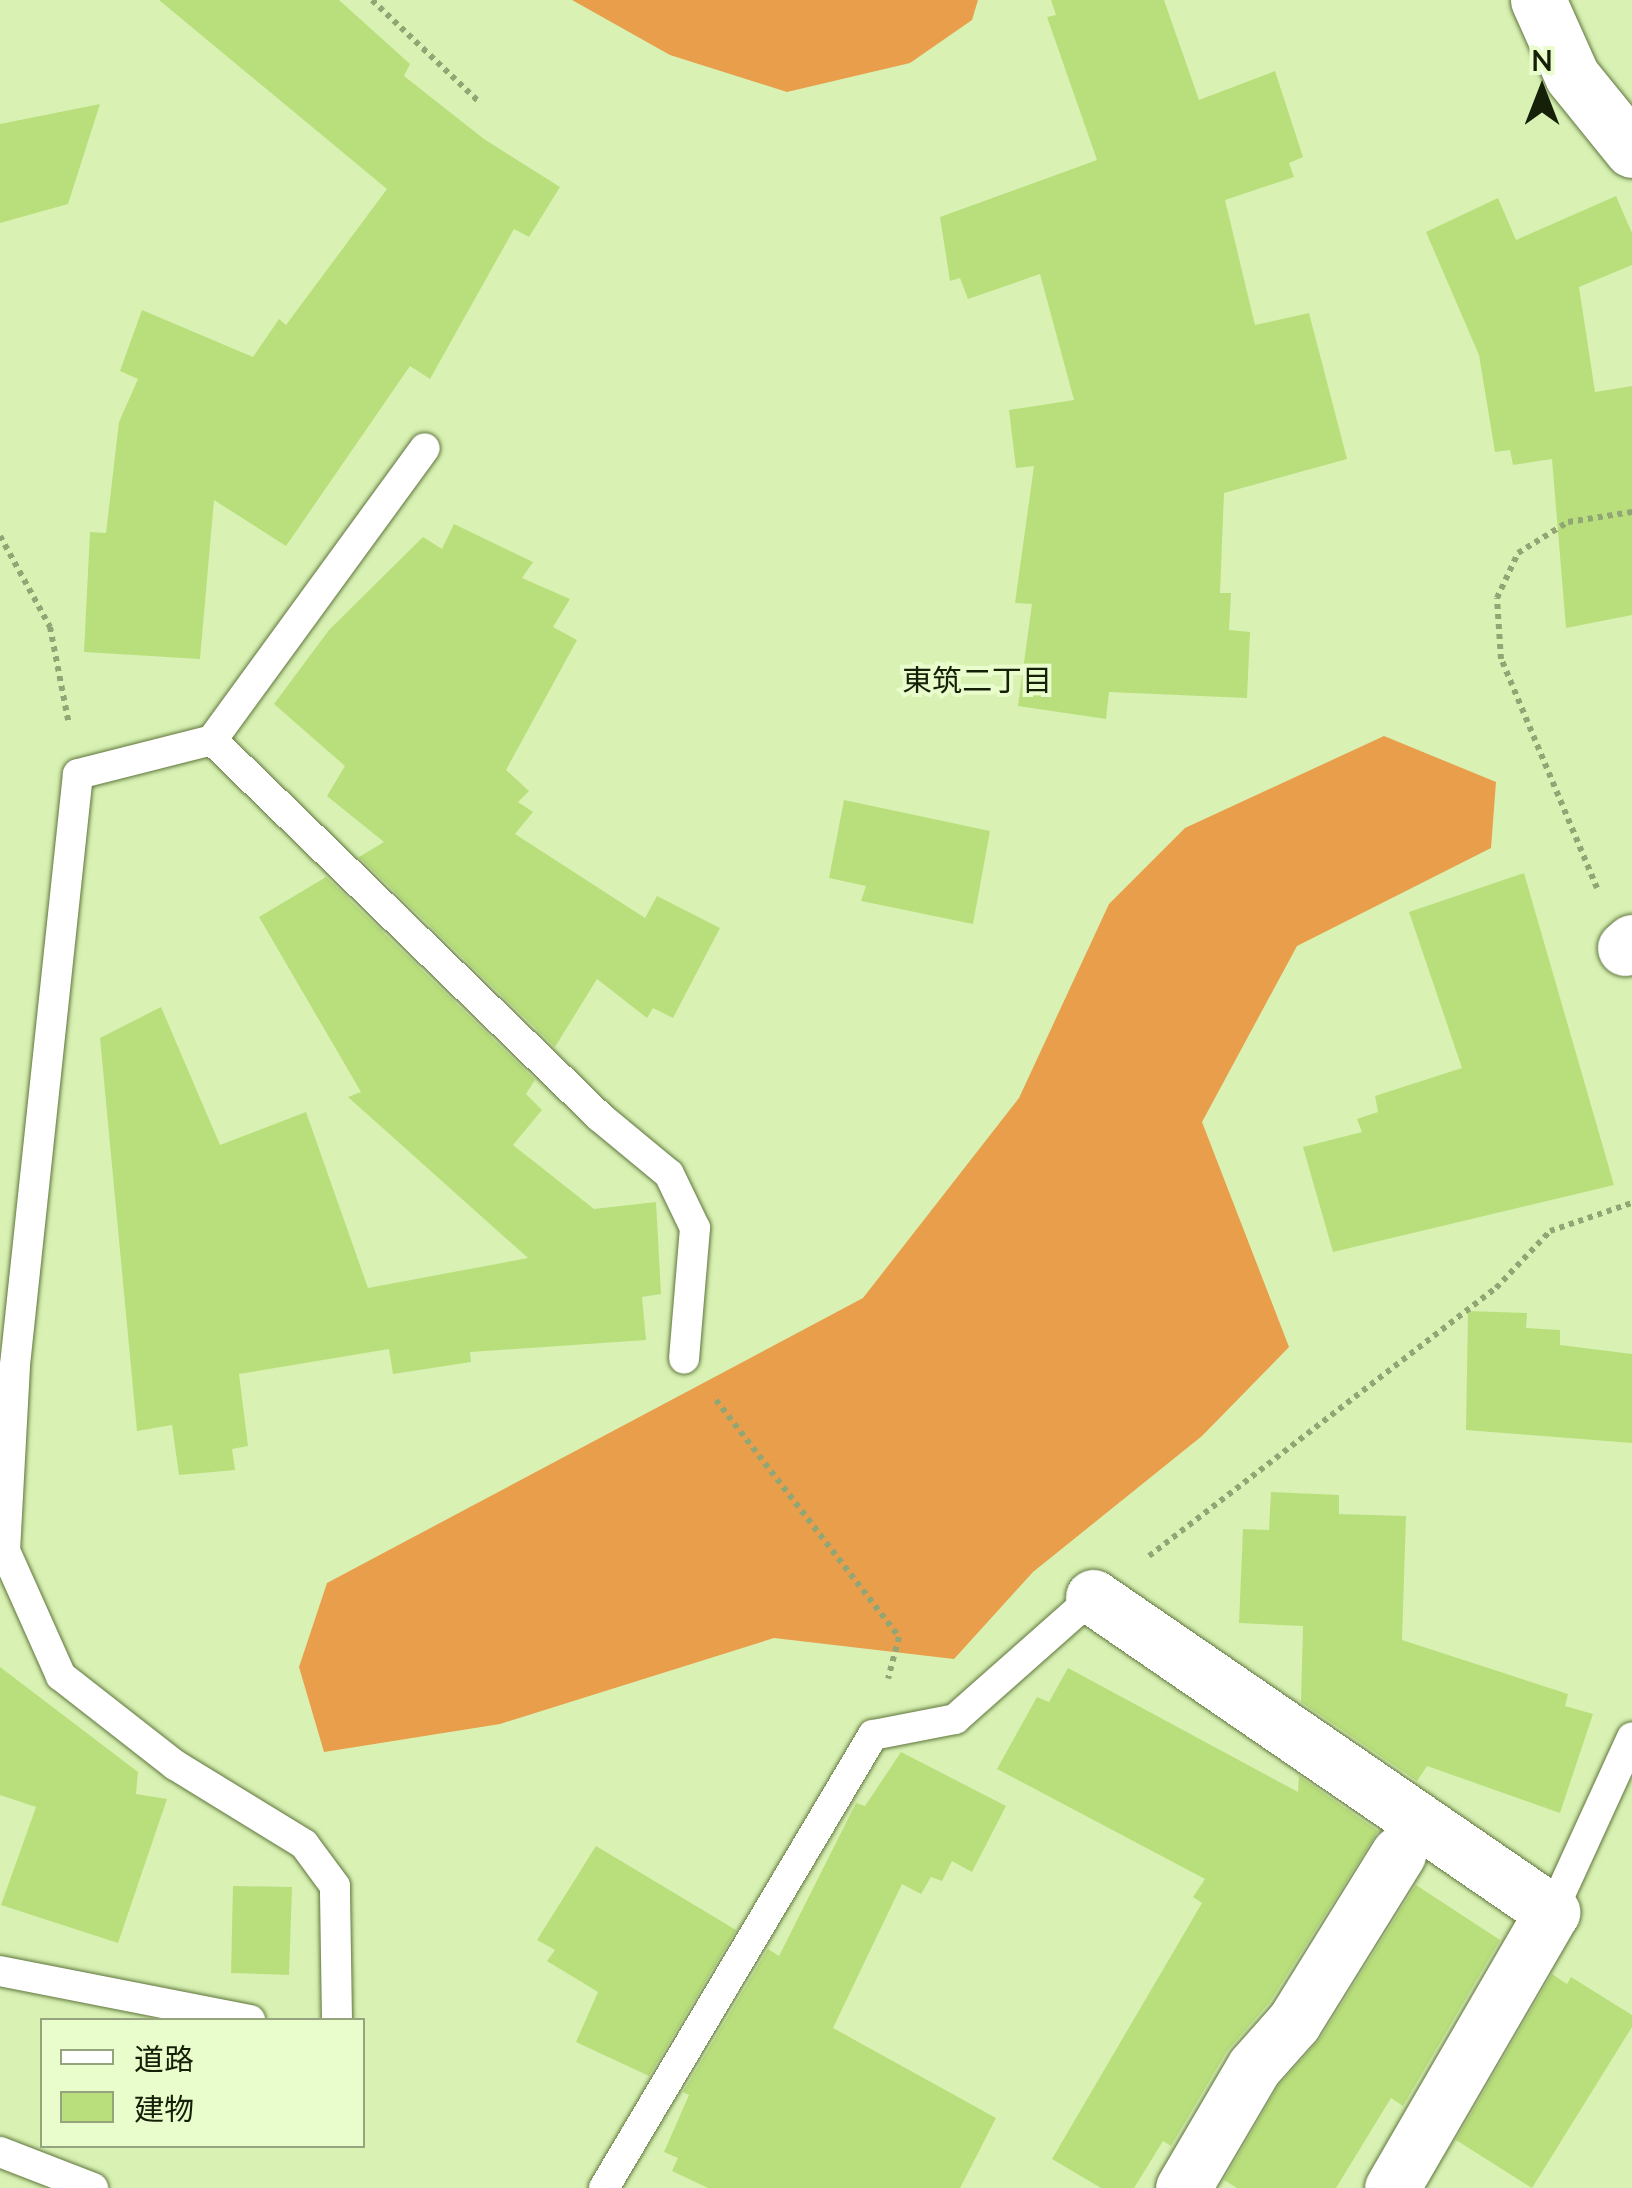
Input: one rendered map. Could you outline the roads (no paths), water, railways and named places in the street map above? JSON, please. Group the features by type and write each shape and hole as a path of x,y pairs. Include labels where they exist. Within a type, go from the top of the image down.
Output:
{"street":[{"path":"1538,0 1572,76 1632,150"},
{"path":"1093,1597 1552,1912 1392,2188"},
{"path":"1184,2188 1254,2067 1294,2022 1398,1854"}],"lane":[{"path":"337,2018 335,1886 304,1844 175,1765 61,1676 5,1551 15,1366 78,774 212,740 424,448"},
{"path":"212,740 600,1118 669,1174 695,1228 684,1359"},
{"path":"604,2188 872,1736 955,1719 1093,1597"},
{"path":"1552,1912 1632,1738"},
{"path":"0,1971 240,2018"},
{"path":"0,2152 93,2188"}],"district":[{"name":"東筑二丁目","path":"977,679"}]}
